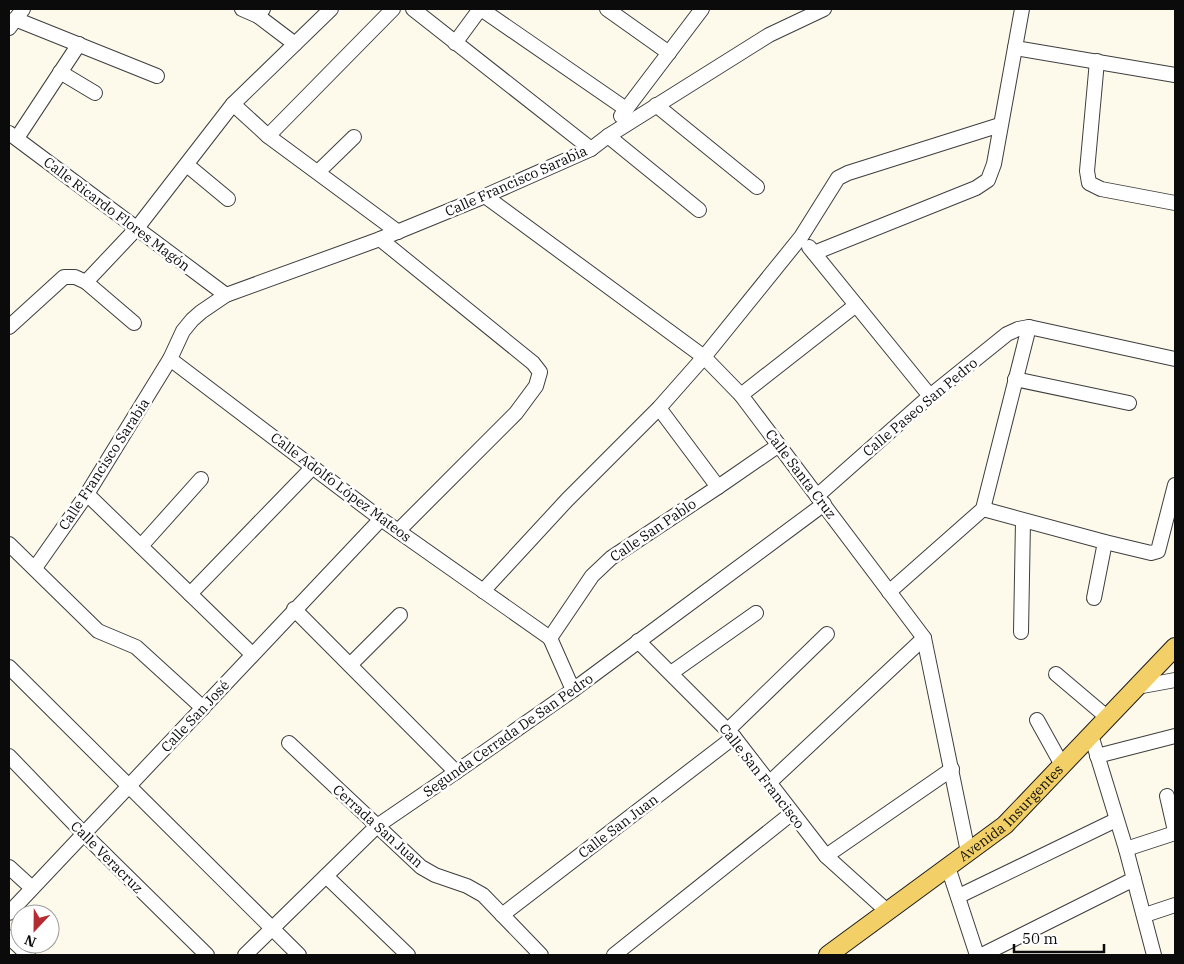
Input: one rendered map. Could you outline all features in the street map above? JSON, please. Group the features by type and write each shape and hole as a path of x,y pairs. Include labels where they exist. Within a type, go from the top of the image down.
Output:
{"main road":[{"name":"Avenida Insurgentes","path":"829,955 886,911 1005,825 1175,647"}],"street":[{"path":"242,9 261,13 295,44"},
{"path":"86,282 138,228 234,104 331,9"},
{"path":"268,136 393,9"},
{"path":"412,9 590,149"},
{"path":"455,43 481,9 626,109"},
{"path":"607,9 669,53"},
{"name":"Calle Francisco Sarabia","path":"35,568 87,494 170,359 183,331 192,320 226,295 398,232 590,149 769,35 824,9"},
{"path":"814,253 976,188 988,180 994,164 1022,9"},
{"path":"695,11 669,53 608,136 699,210"},
{"path":"16,19 157,76"},
{"path":"13,135 79,44"},
{"path":"1015,48 1175,75"},
{"path":"1097,61 1087,171 1089,183 1101,189 1175,203"},
{"path":"60,72 95,93"},
{"path":"234,104 268,136 398,232"},
{"path":"656,106 758,187"},
{"path":"483,591 568,500 659,408 704,357 801,237 838,178 848,173 1000,125"},
{"name":"Calle Ricardo Flores Magón","path":"13,135 226,295"},
{"path":"318,172 354,137"},
{"path":"186,165 228,199"},
{"name":"Calle Santa Cruz","path":"484,196 704,357 741,395 924,638 968,852"},
{"path":"801,237 930,396"},
{"path":"380,239 534,363 540,372 536,386 516,413 398,531"},
{"path":"9,327 64,277 76,277 86,282 134,323"},
{"path":"741,395 856,304"},
{"path":"889,592 983,509 1029,328 1175,359"},
{"name":"Calle Paseo San Pedro","path":"638,641 821,500 930,396 1007,334 1018,329 1029,328"},
{"name":"Calle Adolfo López Mateos","path":"170,359 381,519 550,638"},
{"path":"1015,379 1129,403"},
{"path":"659,408 718,487"},
{"name":"Calle San Pablo","path":"550,638 599,567 779,445"},
{"path":"190,594 313,467"},
{"path":"141,546 201,479"},
{"path":"983,509 1151,553 1158,551 1175,485"},
{"path":"87,494 252,654"},
{"name":"Calle San José","path":"9,913 381,519"},
{"path":"1021,632 1023,521"},
{"path":"1094,598 1105,542"},
{"path":"11,552 35,568 98,630 136,647 203,708"},
{"path":"294,609 456,772"},
{"path":"671,673 756,613"},
{"path":"350,665 400,616"},
{"name":"Calle San Juan","path":"502,915 731,734 827,634"},
{"path":"550,638 573,690"},
{"path":"769,783 924,638"},
{"name":"Calle San Francisco","path":"638,641 731,734 826,856 886,911"},
{"name":"Segunda Cerrada De San Pedro","path":"376,826 573,690 638,641"},
{"path":"9,667 299,955"},
{"path":"1056,674 1108,718"},
{"path":"1137,687 1175,680"},
{"path":"1037,720 1062,765"},
{"path":"1091,735 1145,915 1154,955"},
{"path":"1097,756 1175,736"},
{"name":"Cerrada San Juan","path":"289,744 421,867 435,875 467,886 483,895 541,955"},
{"name":"Calle Veracruz","path":"9,756 83,833 207,955"},
{"path":"826,856 952,769"},
{"path":"1126,849 1175,832 1167,796"},
{"path":"614,955 792,813"},
{"path":"958,896 1116,820"},
{"path":"245,955 376,826"},
{"path":"9,867 32,888"},
{"path":"948,867 977,955"},
{"path":"326,876 408,955"},
{"path":"982,955 1134,879"},
{"path":"1145,915 1175,905"},
{"path":"9,938 28,955"}]}
